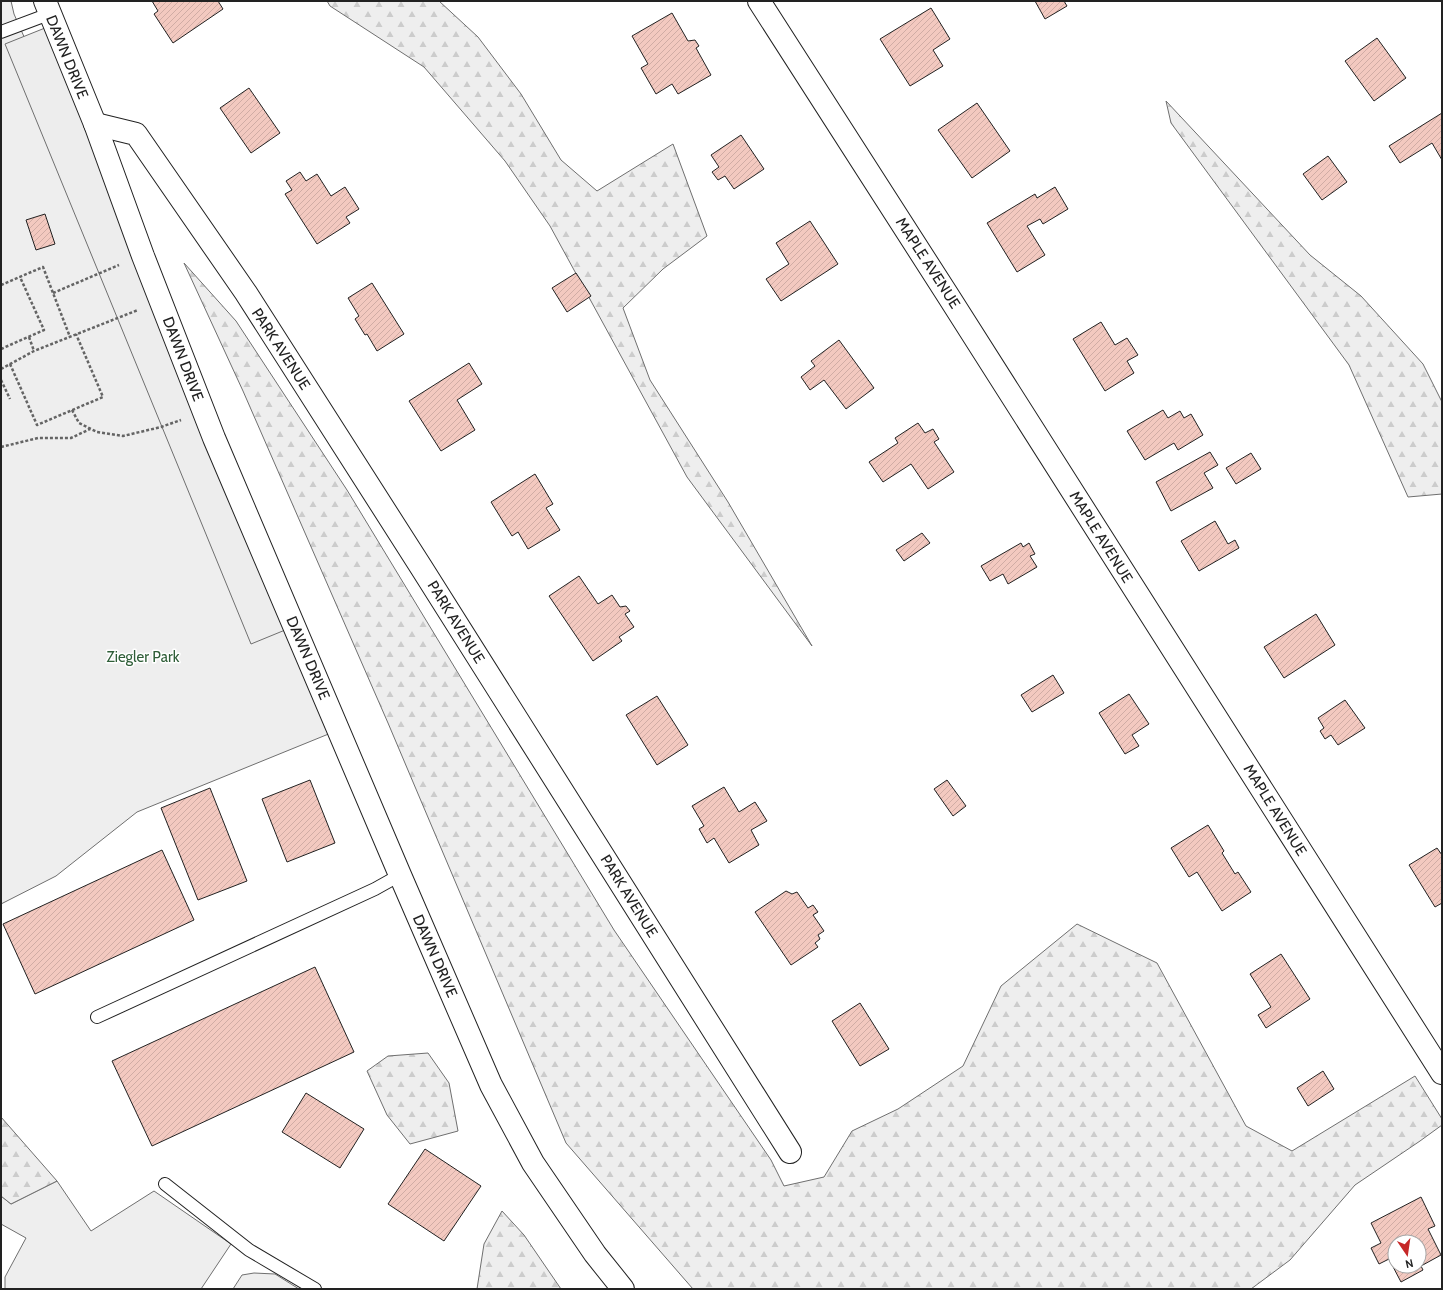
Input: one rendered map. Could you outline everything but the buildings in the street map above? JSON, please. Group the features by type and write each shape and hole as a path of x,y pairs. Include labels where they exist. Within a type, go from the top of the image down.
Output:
{"street":[{"name":"MAPLE AVENUE","path":"759,1 1442,1073"},
{"name":"DAWN DRIVE","path":"47,8 95,124 160,301 204,411 400,876 490,1085 536,1169 595,1254 623,1289"},
{"name":"PARK AVENUE","path":"95,124 136,134 246,293 421,567 790,1152"}],"lane":[{"path":"1,32 47,8"},
{"path":"97,1017 375,889 400,876"},
{"path":"165,1184 249,1250 315,1289"}],"path":[{"path":"53,292 143,256"},
{"path":"1,285 43,267 70,337"},
{"path":"1,349 44,330 20,277"},
{"path":"1,369 34,351 160,301"},
{"path":"10,364 37,425 103,397 76,334"},
{"path":"29,337 34,351"},
{"path":"1,380 10,399"},
{"path":"72,410 79,423 97,432 123,436 160,427 204,411"},
{"path":"1,447 38,438 71,438 91,429"}],"green space":[{"name":"Ziegler Park","path":"1,1 11,1 14,14 331,733 137,812 56,876 1,904"},
{"path":"327,1 439,1 478,37 521,94 561,160 597,191 673,144 707,236 663,269 623,308 650,380 728,502 812,646 687,477 550,226 505,161 424,67 330,6"},
{"path":"1166,101 1310,255 1361,296 1423,364 1442,402 1442,494 1408,497 1349,365 1171,123"},
{"path":"184,263 236,321 347,490 614,930 771,1160 784,1186 824,1177 852,1131 898,1109 963,1066 1001,986 1077,924 1157,963 1246,1126 1292,1151 1415,1076 1442,1119 1442,1125 1355,1185 1290,1260 1251,1289 693,1289 566,1143 388,723 243,391"},
{"path":"428,1053 449,1083 458,1131 410,1144 387,1115 367,1071 388,1056"},
{"path":"1,1117 57,1181 11,1204 1,1196"},
{"path":"57,1181 91,1231 154,1191 231,1244 201,1289 5,1289 5,1277 26,1238 1,1224 1,1196 11,1204"},
{"path":"502,1211 524,1235 561,1289 477,1289 484,1244"},
{"path":"254,1273 275,1274 299,1289 233,1289 242,1275"}],"shaded area":[{"path":"45,28 290,628 251,644 5,44"}]}
